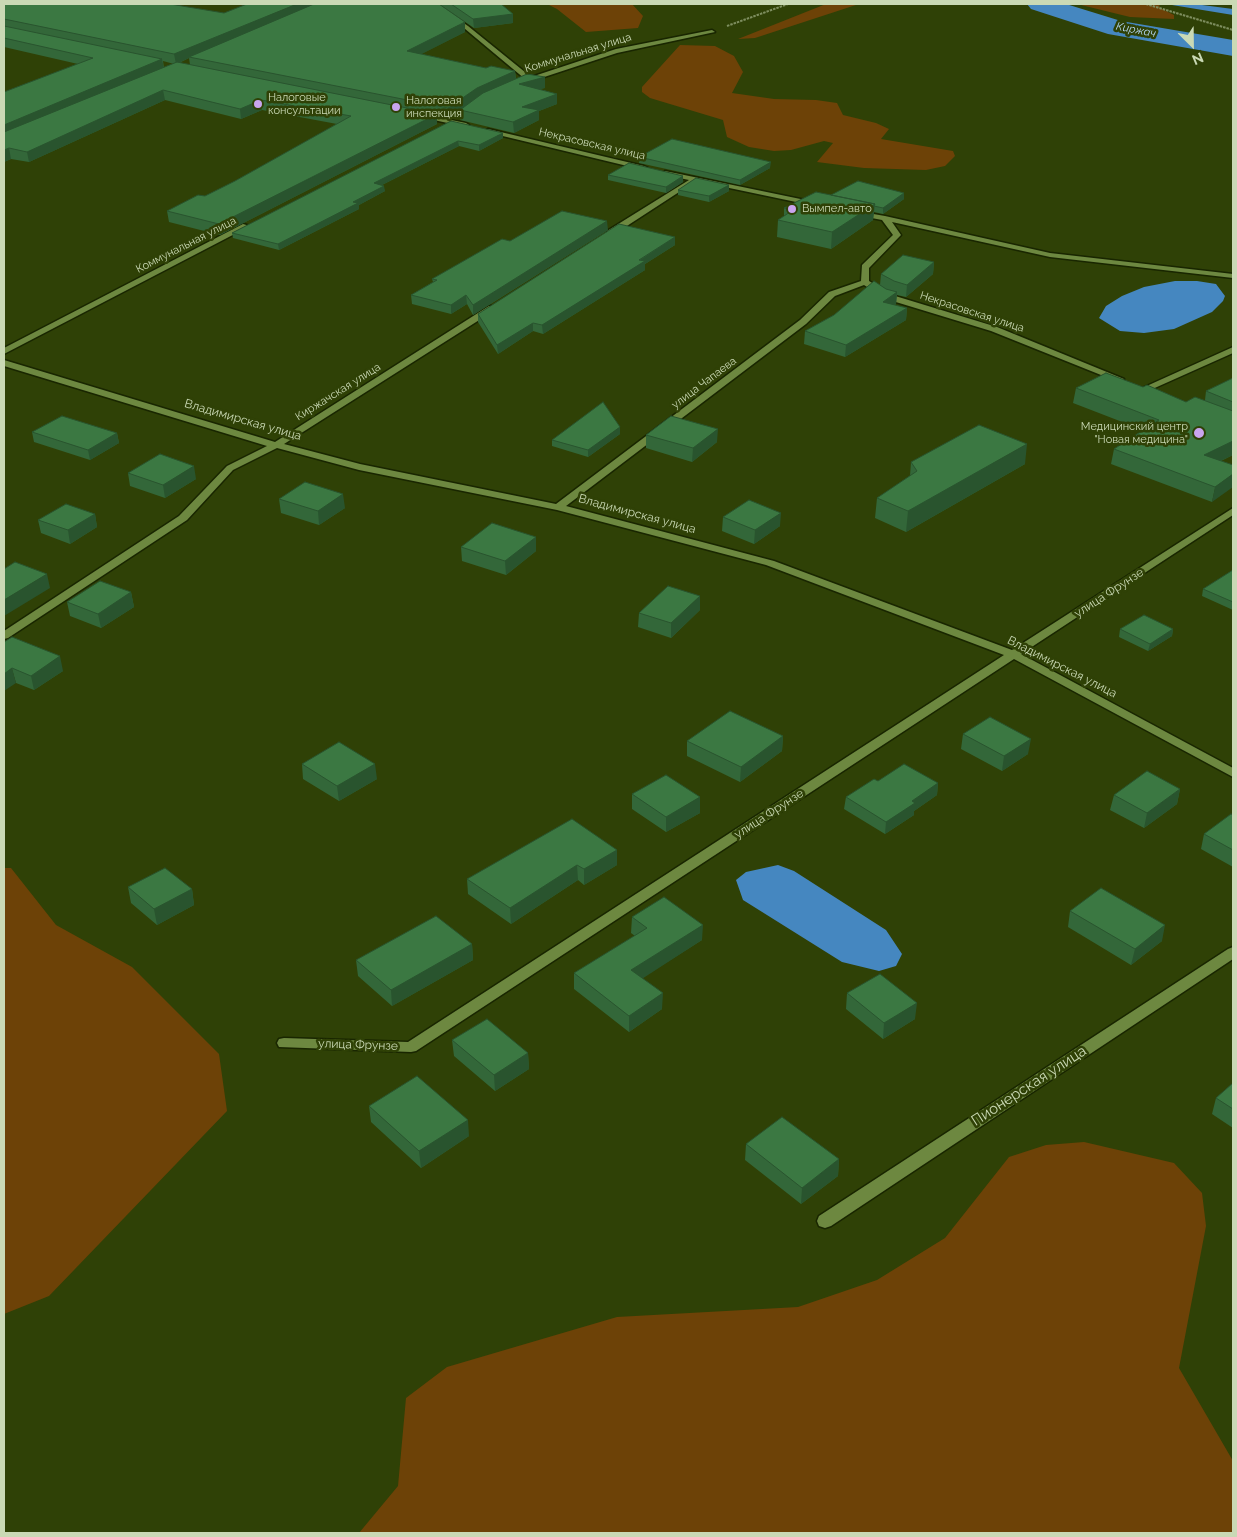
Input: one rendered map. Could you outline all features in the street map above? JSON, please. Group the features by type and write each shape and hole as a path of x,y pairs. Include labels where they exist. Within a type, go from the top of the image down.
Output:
{"street":[{"path":"433,4 466,27 529,79"},
{"name":"Коммунальная улица","path":"513,86 616,51 712,32"},
{"name":"Некрасовская улица","path":"414,115 694,180 828,207"},
{"path":"441,126 457,116"},
{"path":"602,238 694,180"},
{"path":"847,210 1050,255 1233,276"},
{"path":"865,282 865,267 897,236 885,218"},
{"name":"Коммунальная улица","path":"4,351 257,221"},
{"name":"Некрасовская улица","path":"865,282 889,296 994,329 1127,382"},
{"name":"улица Чапаева","path":"558,507 803,322 832,294 865,282"},
{"name":"Киржачская улица","path":"4,636 183,518 230,468 276,445 502,302"},
{"path":"1145,389 1233,350"},
{"name":"Владимирская улица","path":"4,363 276,445 359,467 558,507 770,563 1014,655 1233,773"},
{"name":"улица Фрунзе","path":"284,1043 411,1047 1233,511"},
{"name":"Пионерская улица","path":"825,1221 1233,952"}],"path":[{"path":"712,32 788,4"},
{"path":"1146,4 1233,30"}],"shaded area":[{"path":"547,4 632,4 643,16 638,28 586,32 557,9"},
{"path":"826,4 859,4 755,38 738,39"},
{"path":"1077,4 1159,4 1160,8 1174,15 1174,19 1130,17"},
{"path":"680,45 715,46 734,56 743,72 732,93 774,99 816,100 837,103 843,115 876,123 889,129 881,139 953,151 955,156 945,166 926,170 864,168 817,162 833,143 824,141 791,150 774,151 749,147 727,137 723,120 650,98 642,92 642,87"},
{"path":"4,868 11,868 56,925 132,967 219,1054 227,1111 49,1296 4,1314"},
{"path":"1084,1142 1174,1163 1202,1193 1206,1226 1179,1368 1233,1461 1233,1533 359,1533 398,1486 406,1398 447,1367 617,1317 798,1307 877,1280 945,1238 1009,1157 1046,1145"}],"water":[{"path":"1172,5 1202,5 1233,9 1233,15"},
{"path":"1175,281 1197,281 1216,284 1225,296 1223,301 1212,312 1174,329 1144,333 1120,331 1099,318 1106,306 1122,296 1144,287"},
{"path":"778,865 794,871 886,930 902,954 896,966 879,971 842,962 743,900 736,880 746,872"}],"building":[{"path":"170,4 224,13 247,4 297,4 174,54 4,19 4,5"},
{"path":"314,4 439,4 465,22 407,51 486,68 491,66 515,71 477,88 448,108 189,57"},
{"path":"451,4 501,4 513,14 473,19"},
{"path":"4,26 162,59 4,125 4,92 93,58 4,38"},
{"path":"177,62 437,114 219,224 167,211 198,195 205,196 235,181 351,116 261,100 240,109 163,90 27,152 9,148 4,150 4,132"},
{"path":"527,74 545,77 519,84 557,94 522,107 539,110 513,122 460,110 483,93"},
{"path":"451,121 503,133 479,145 458,141 374,183 384,186 353,202 358,203 278,244 232,233"},
{"path":"672,139 771,162 740,180 639,157"},
{"path":"629,163 683,176 666,187 608,175"},
{"path":"696,178 729,185 709,196 678,190"},
{"path":"858,181 904,193 883,208 874,206 875,204 831,195"},
{"path":"816,192 875,204 832,232 778,220 793,210 784,208"},
{"path":"562,211 607,221 473,305 466,295 451,305 411,295 437,280 432,279 502,239 510,241"},
{"path":"619,224 675,237 639,260 645,261 542,325 533,323 497,345 478,314"},
{"path":"903,255 934,262 907,285 881,274"},
{"path":"874,281 886,289 897,292 883,302 907,308 846,345 805,331 834,315"},
{"path":"1106,373 1143,387 1147,385 1186,402 1195,397 1233,411 1233,441 1204,455 1233,465 1233,474 1215,487 1114,449 1159,420 1076,388"},
{"path":"1233,378 1233,402 1206,391"},
{"path":"603,402 620,427 588,450 552,440"},
{"path":"62,416 117,433 88,450 32,432"},
{"path":"671,416 718,429 693,448 646,435"},
{"path":"979,425 1027,444 908,511 877,498 917,471 911,462"},
{"path":"160,454 194,466 163,485 128,473"},
{"path":"305,482 343,494 318,511 279,499"},
{"path":"749,500 781,513 755,530 723,517"},
{"path":"66,504 95,514 68,530 38,520"},
{"path":"492,523 536,537 505,561 461,547"},
{"path":"15,562 47,574 4,600 4,569"},
{"path":"1233,570 1233,602 1203,589"},
{"path":"100,581 131,592 98,614 67,602"},
{"path":"668,586 700,596 671,623 639,613"},
{"path":"1144,615 1173,629 1150,644 1120,629"},
{"path":"12,637 60,656 31,676 12,668 4,674 4,642"},
{"path":"730,711 783,736 741,767 687,741"},
{"path":"990,717 1031,739 1004,756 963,734"},
{"path":"339,742 375,764 337,786 302,764"},
{"path":"904,764 938,783 912,801 915,803 886,822 846,797 874,779 878,781"},
{"path":"1147,771 1180,789 1147,813 1114,795"},
{"path":"666,775 700,797 666,817 632,794"},
{"path":"1231,814 1233,815 1233,850 1204,834"},
{"path":"572,819 617,850 584,869 577,865 510,908 467,879"},
{"path":"165,868 192,889 154,909 128,887"},
{"path":"1101,888 1165,925 1135,949 1070,911"},
{"path":"664,897 703,925 631,970 663,993 629,1016 574,973 647,928 632,917"},
{"path":"436,916 472,944 391,990 356,960"},
{"path":"880,974 917,1003 884,1023 847,993"},
{"path":"487,1019 528,1053 494,1075 452,1040"},
{"path":"417,1076 468,1120 419,1151 369,1106"},
{"path":"1233,1083 1233,1109 1216,1098"},
{"path":"782,1117 839,1159 802,1188 746,1144"}],"waterway":[{"name":"Киржач","path":"1040,4 1117,28 1233,48"}],"place":[{"name":"Налоговые консультации","path":"258,104"},
{"name":"Налоговая инспекция","path":"396,107"},
{"name":"Вымпел-авто","path":"792,209"},
{"name":"Медицинский центр \"Новая медицина\"","path":"1199,433"}]}
